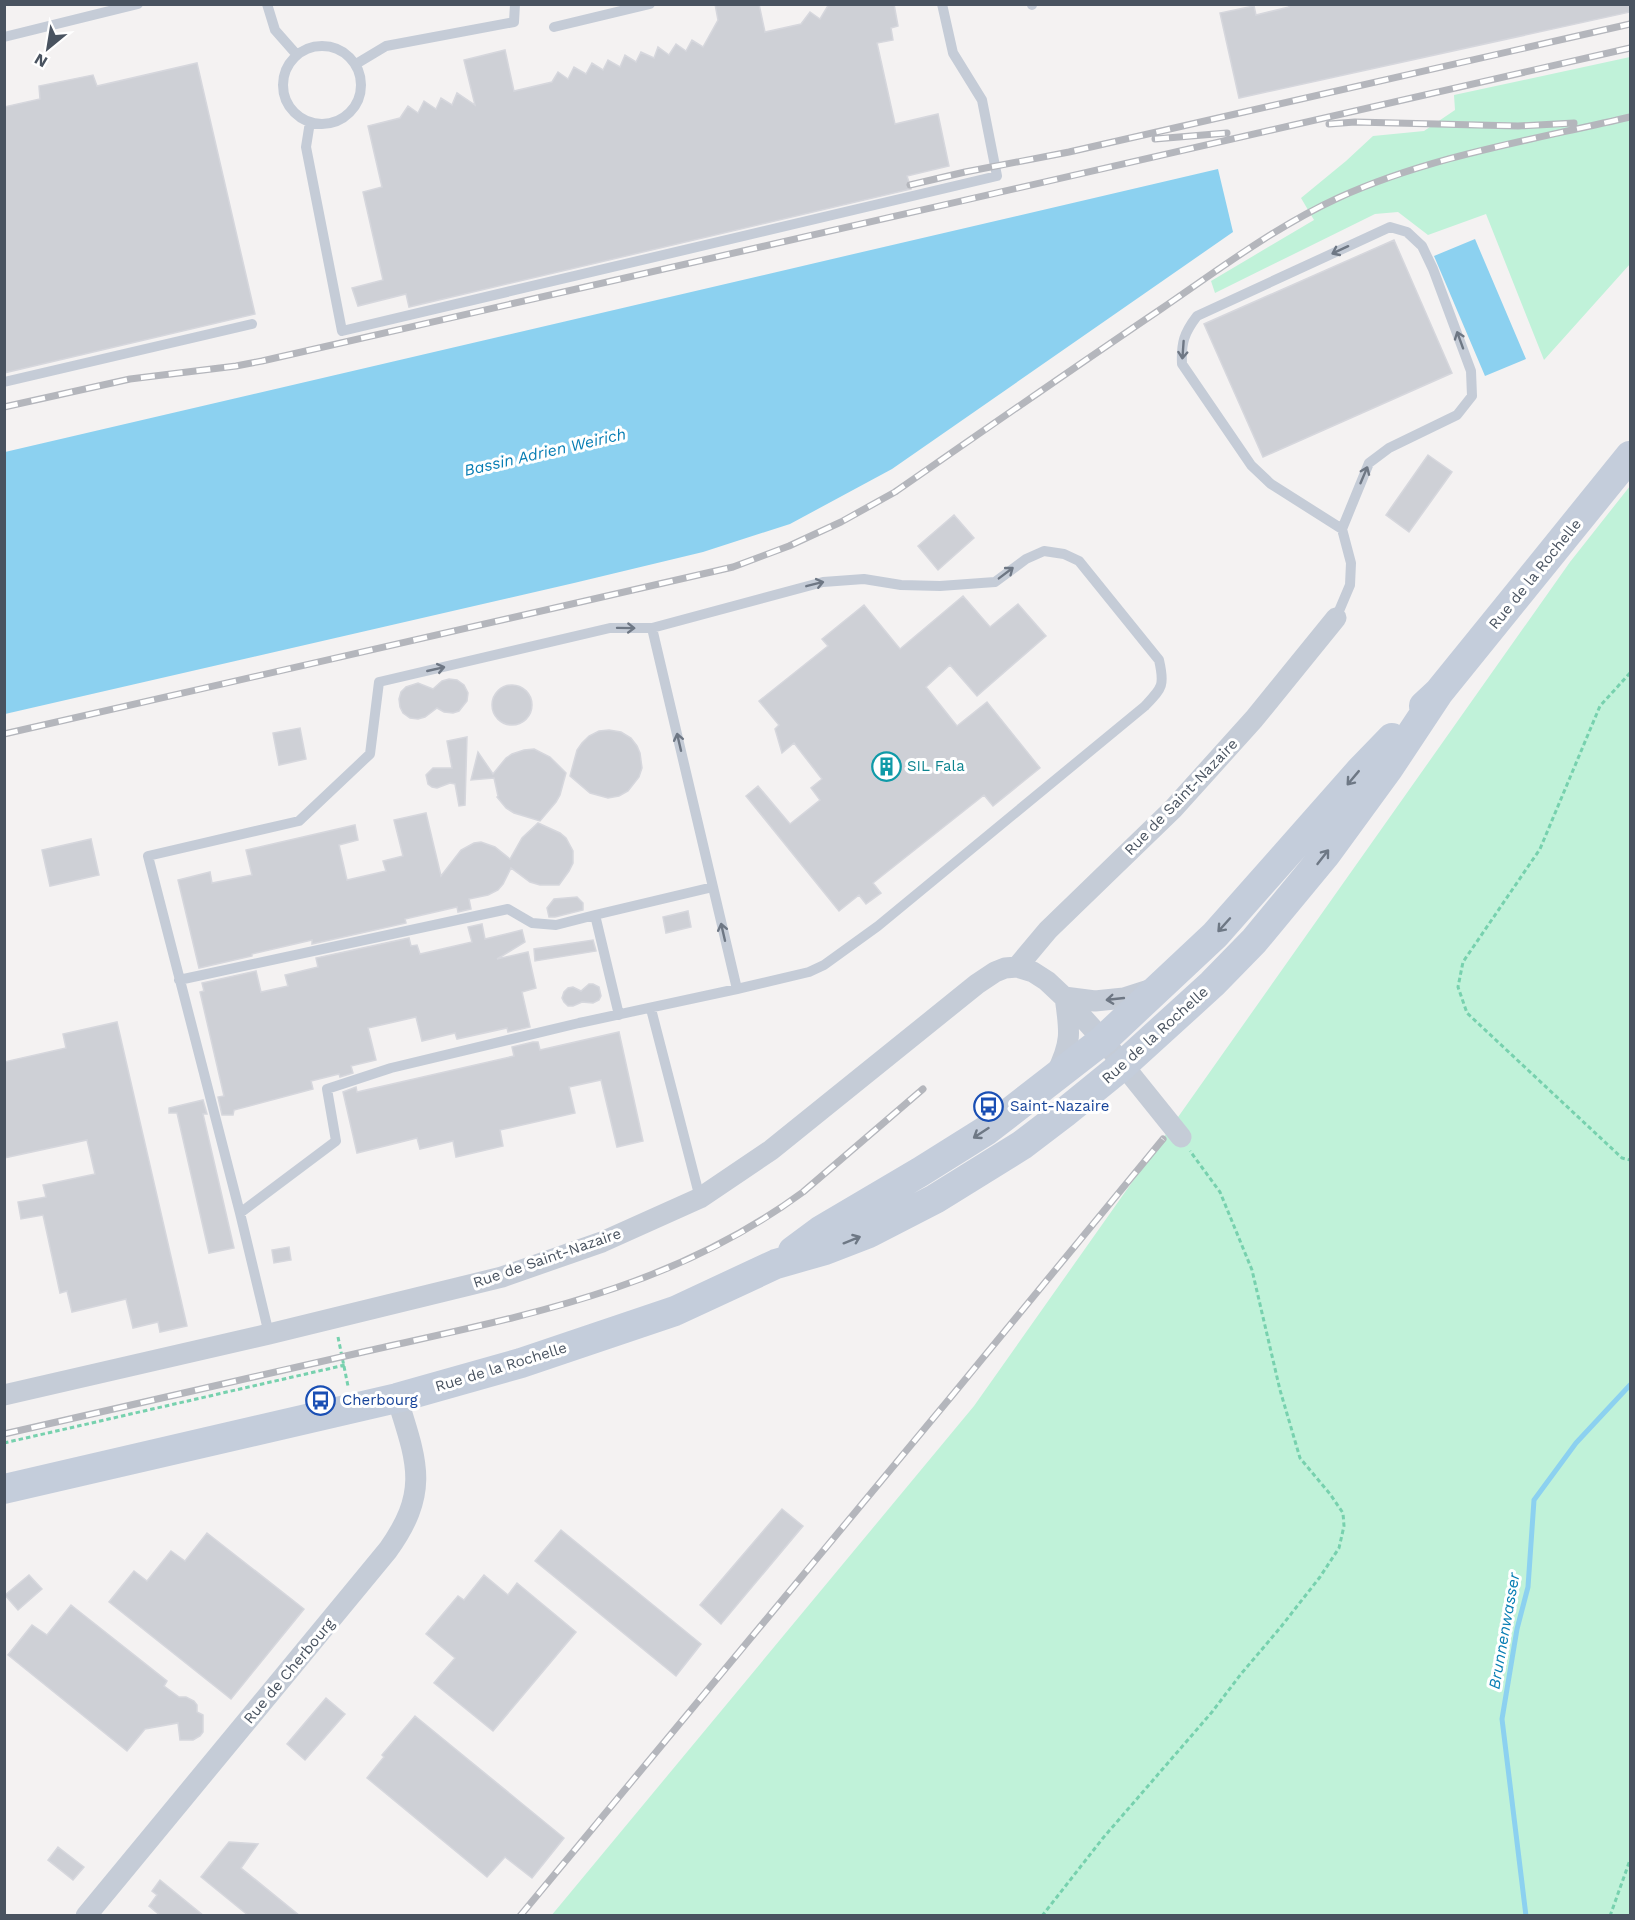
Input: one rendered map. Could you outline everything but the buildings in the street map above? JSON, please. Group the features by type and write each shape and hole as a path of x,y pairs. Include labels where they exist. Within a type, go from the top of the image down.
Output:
{"main road":[{"name":"Rue de la Rochelle","path":"776,1264 820,1231 987,1130 1103,1040 1164,984 1215,935 1360,771 1438,692 1630,456"},
{"name":"Rue de la Rochelle","path":"4,1489 397,1398 521,1363 675,1311 776,1264 825,1250 869,1233 936,1199 1022,1145 1123,1065 1212,984 1254,941 1326,854 1389,769 1438,692"}],"street":[{"name":"Rue de Saint-Nazaire","path":"4,1395 502,1277 602,1242 700,1198 771,1150 977,984 994,972 1017,967 1048,930 1173,809 1254,719 1336,618"},
{"path":"1017,967 1033,972 1064,997 1103,1040 1180,1137"},
{"path":"1064,997 1095,1000 1124,998 1164,984"},
{"path":"1054,1079 1065,1056 1070,1035 1064,997"},
{"name":"Rue de Cherbourg","path":"86,1916 380,1560 402,1530 413,1502 416,1474 414,1456 397,1398"}],"lane":[{"path":"4,37 138,4"},
{"path":"267,4 275,30 297,55"},
{"path":"356,64 386,46 514,22 515,4"},
{"path":"554,27 650,4"},
{"path":"310,122 306,147 342,331 997,176 982,100 953,53 942,4"},
{"path":"322,45 347,54 356,64 361,77 361,91 357,104 348,114 337,121 323,124 299,117 291,108 285,98 284,74 297,55 308,48 322,45"},
{"path":"1336,618 1350,585 1351,563 1342,529 1369,462 1389,448 1457,415 1472,396 1471,371 1426,254 1422,246 1407,232 1390,227 1197,316 1187,328 1181,347 1182,364 1251,465 1270,484 1342,529"},
{"path":"4,382 252,324"},
{"path":"240,1213 336,1141 327,1089 391,1068 809,972 824,965 886,918 1145,706 1160,689 1163,676 1159,660 1078,561 1064,554 1044,550 1026,559 995,582 940,586 901,585 864,579 824,582 652,628 610,628 379,682 370,754 298,821 148,856 269,1334"},
{"path":"652,628 737,989"},
{"path":"179,980 508,909 532,923 556,925 713,887"},
{"path":"595,915 619,1015"},
{"path":"651,1009 700,1198"}],"path":[{"path":"1630,673 1600,706 1540,849 1463,962 1458,987 1467,1012 1622,1158 1630,1160"},
{"path":"1042,1916 1103,1838 1212,1712 1287,1620 1339,1548 1344,1526 1342,1512 1300,1458 1280,1390 1252,1270 1220,1192 1180,1137"},
{"path":"333,1318 353,1408"},
{"path":"4,1443 345,1365"},
{"path":"1610,1916 1630,1860"}],"green space":[{"path":"1630,57 1630,264 1544,360 1486,214 1428,235 1398,212 1375,214 1215,293 1211,281 1314,220 1301,198 1373,136 1424,131 1455,110 1454,95"},
{"path":"1630,486 1630,1915 551,1916 974,1406 1570,562"}],"water":[{"name":"Bassin Adrien Weirich","path":"1218,169 1233,232 892,469 790,524 703,552 5,714 5,452"},
{"path":"1475,239 1526,359 1485,376 1434,256"}],"waterway":[{"name":"Brunnenwasser","path":"1526,1916 1502,1719 1517,1629 1528,1587 1534,1500 1576,1443 1630,1385"}],"railway":[{"path":"910,185 1069,152 1630,24"},
{"path":"4,407 130,379 262,361 1630,48"},
{"path":"4,734 733,567 789,546 841,522 895,492 1225,264 1315,209 1373,183 1445,160 1630,117"},
{"path":"1329,124 1355,122 1518,126 1574,123"},
{"path":"1155,139 1227,133"},
{"path":"4,1434 480,1326 592,1296 647,1277 700,1254 752,1226 803,1192 923,1089"},
{"path":"520,1916 1163,1139"}],"place":[{"name":"SIL Fala","path":"886,766"},
{"name":"Saint-Nazaire","path":"989,1106"},
{"name":"Cherbourg","path":"321,1400"}]}
